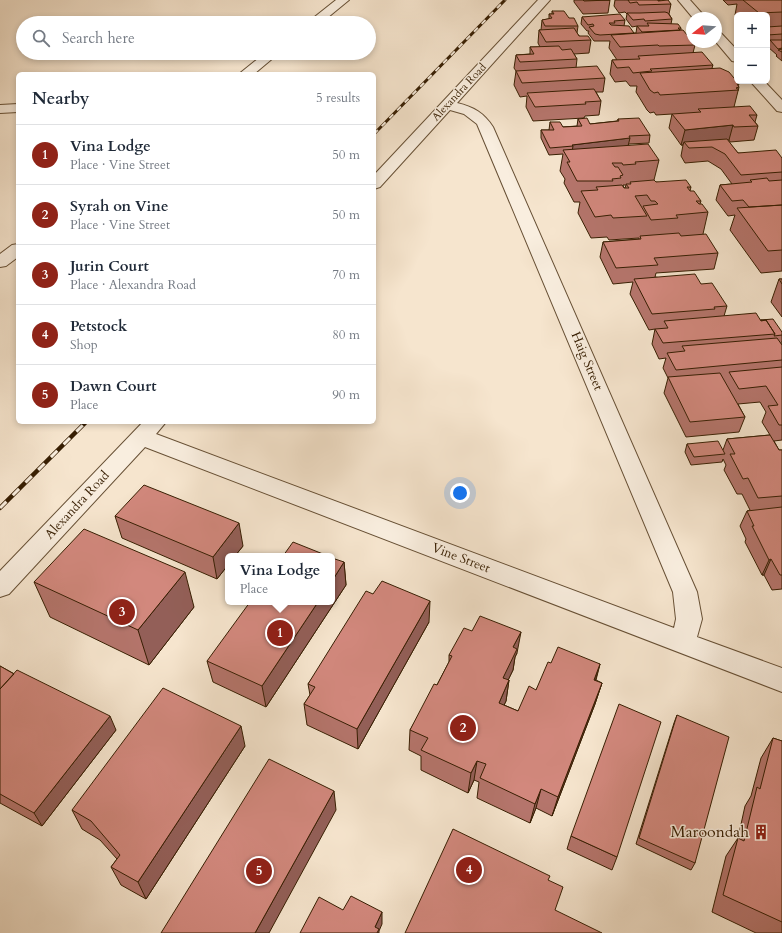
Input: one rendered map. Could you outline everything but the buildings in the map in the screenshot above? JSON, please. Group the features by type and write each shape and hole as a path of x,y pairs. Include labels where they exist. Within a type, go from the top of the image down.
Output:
{"street":[{"path":"322,16 343,0"},
{"name":"Alexandra Road","path":"376,182 544,0"},
{"path":"684,0 695,12"},
{"path":"722,42 734,55"},
{"path":"249,72 264,60"},
{"path":"760,84 782,108"},
{"name":"Haig Street","path":"446,105 475,113 481,118 486,127 685,592 690,620 683,642"},
{"path":"0,109 16,108"},
{"path":"0,262 16,250"},
{"name":"Alexandra Road","path":"0,587 148,430"},
{"name":"Vine Street","path":"148,430 782,680"}],"railway":[{"path":"376,132 505,0"},
{"path":"0,508 84,424"}],"place":[{"name":"Jurin Court","path":"122,612"},
{"name":"Vina Lodge","path":"280,633"},
{"name":"Syrah on Vine","path":"463,728"},
{"name":"Maroondah","path":"761,832"},
{"name":"Petstock","path":"469,870"},
{"name":"Dawn Court","path":"259,871"}]}
